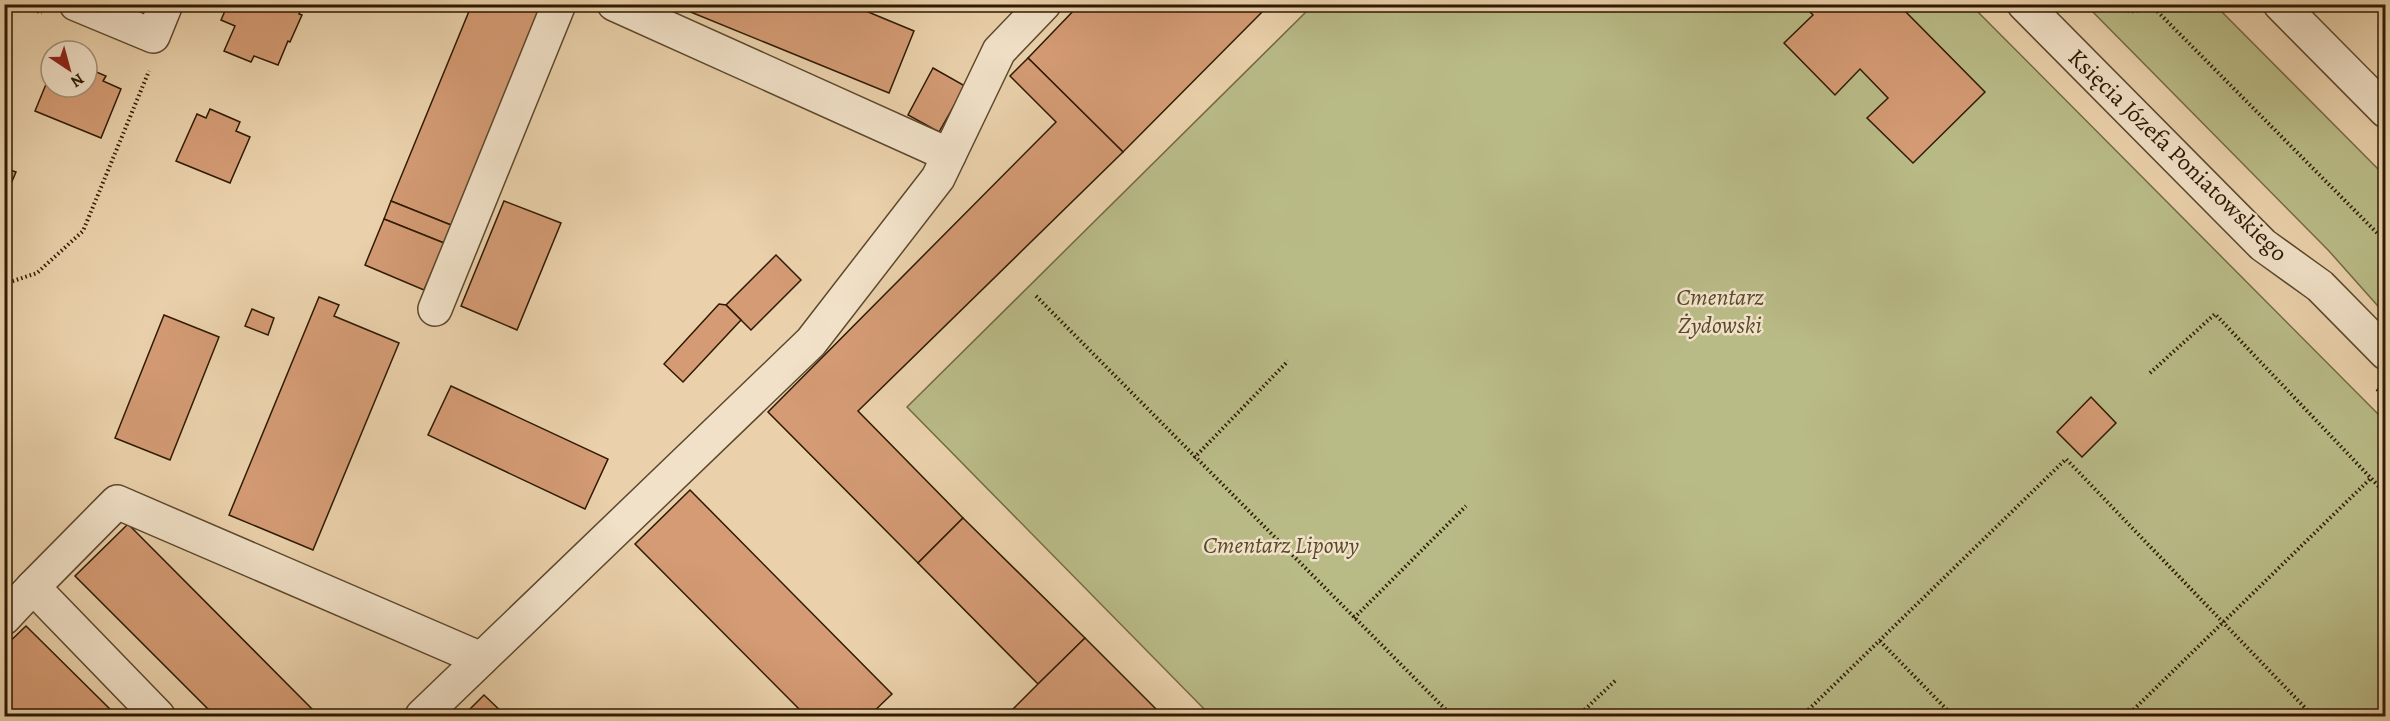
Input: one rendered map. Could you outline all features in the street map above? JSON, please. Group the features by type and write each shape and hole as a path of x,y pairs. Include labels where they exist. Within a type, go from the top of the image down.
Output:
{"street":[{"path":"76,4 153,36 166,4"},
{"path":"435,309 559,4"},
{"path":"614,4 949,155"},
{"path":"422,717 812,342 938,178 999,51 1044,4"},
{"name":"Księcia Józefa Poniatowskiego","path":"2024,4 2263,245 2320,286 2385,353"},
{"path":"2280,4 2385,111"},
{"path":"4,618 117,502 481,659"},
{"path":"33,587 158,717"}],"path":[{"path":"2116,4 2127,11 2135,12 2151,5 2385,242"},
{"path":"4,284 37,273 82,231 151,64"},
{"path":"1036,296 1452,717"},
{"path":"2150,373 2215,314 2385,494"},
{"path":"1194,458 1288,361"},
{"path":"1802,717 2066,459 2313,717"},
{"path":"2127,717 2371,478"},
{"path":"1354,618 1467,507"},
{"path":"1880,641 1953,717"},
{"path":"1578,717 1617,679"}],"green space":[{"path":"1313,5 1971,5 2385,421 2385,716 1211,716 907,407"},
{"path":"2086,5 2215,5 2385,176 2385,314 2329,251"}],"building":[{"path":"228,4 303,4 299,14 302,15 278,65 254,56 251,62 224,51 235,26 221,20"},
{"path":"472,4 542,4 451,225 391,201"},
{"path":"671,4 849,4 914,31 889,93"},
{"path":"1080,4 1270,4 1123,152 1028,58"},
{"path":"1802,4 1898,4 1985,92 1913,163 1867,118 1888,98 1860,69 1835,95 1784,43 1813,15"},
{"path":"1028,58 1123,152 858,411 963,518 918,563 768,412 1056,122 1010,76"},
{"path":"933,68 965,86 939,132 908,115"},
{"path":"99,73 106,76 103,81 121,89 101,138 35,111 40,99 99,99"},
{"path":"210,109 240,122 236,131 250,137 230,183 176,161 197,114 206,118"},
{"path":"4,168 16,172 4,200"},
{"path":"391,201 451,225 444,243 384,219"},
{"path":"504,201 561,223 517,330 461,306"},
{"path":"384,219 444,243 424,290 365,265"},
{"path":"776,255 801,280 751,330 726,305"},
{"path":"319,297 339,305 334,316 399,343 313,550 229,515"},
{"path":"719,304 726,305 741,320 683,382 664,364"},
{"path":"252,309 274,318 268,335 245,326"},
{"path":"164,315 219,337 170,460 115,438"},
{"path":"451,386 608,459 585,509 428,435"},
{"path":"2091,397 2116,423 2082,457 2057,432"},
{"path":"690,490 892,694 869,716 806,716 635,544"},
{"path":"963,518 1085,638 1038,684 918,563"},
{"path":"128,524 319,716 215,716 75,576"},
{"path":"26,626 117,716 9,716 4,712 4,647"},
{"path":"1085,638 1163,716 1006,716 1038,684"},
{"path":"484,695 506,716 463,716"}],"park label":[{"name":"Cmentarz Żydowski","path":"1720,311"},
{"name":"Cmentarz Lipowy","path":"1281,545"}]}
